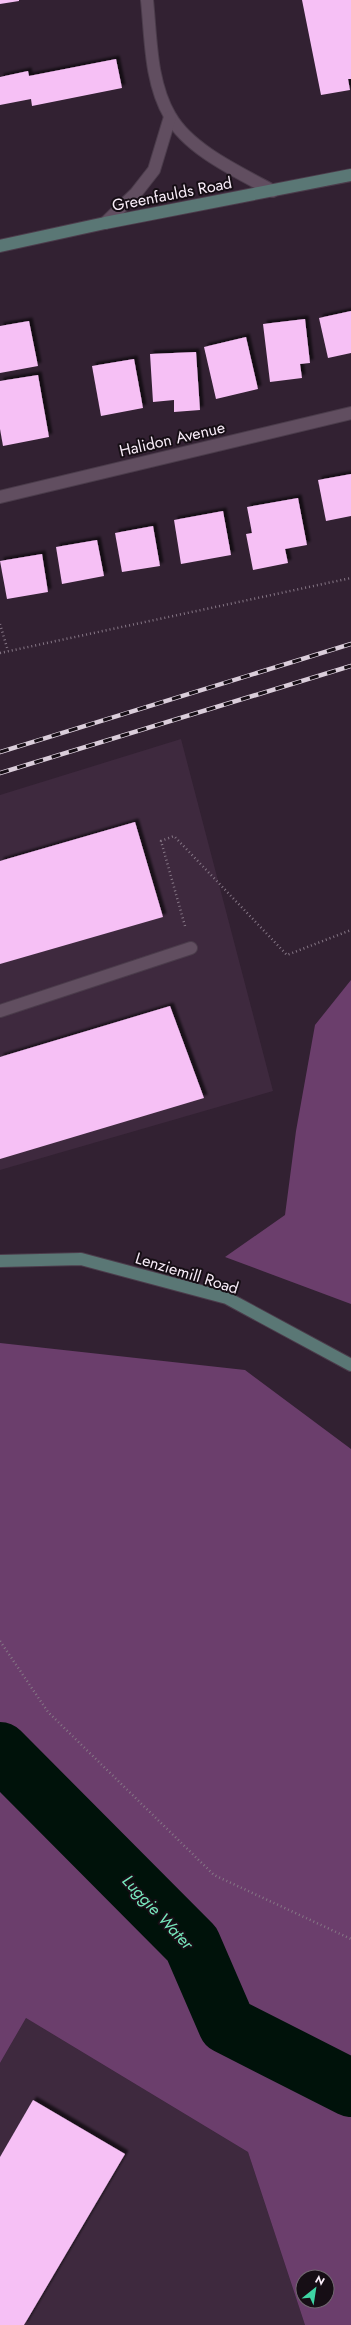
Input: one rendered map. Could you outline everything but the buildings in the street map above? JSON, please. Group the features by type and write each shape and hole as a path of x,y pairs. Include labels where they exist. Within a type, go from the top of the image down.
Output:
{"main road":[{"name":"Greenfaulds Road","path":"0,246 105,223 351,176"},
{"name":"Lenziemill Road","path":"0,1261 81,1259 227,1298 351,1365"}],"street":[{"path":"147,0 156,78 170,117 191,141 230,168 273,191"},
{"path":"105,223 136,193 154,170 170,117"},
{"name":"Halidon Avenue","path":"0,497 351,413"},
{"path":"0,1012 191,948"}],"path":[{"path":"0,653 351,578"},
{"path":"0,624 8,651"},
{"path":"191,948 161,841 174,836 287,955 351,930"},
{"path":"0,1641 48,1712 214,1875 351,1939"}],"shaded area":[{"path":"181,739 273,1091 0,1170 0,795"},
{"path":"351,980 351,1304 225,1257 285,1215 296,1131 315,1025"},
{"path":"0,1343 245,1370 351,1449 351,2325 305,2325 300,2309 335,2309 335,2269 295,2269 295,2295 248,2152 26,2018 0,2063"},
{"path":"26,2018 248,2152 295,2295 295,2309 300,2309 305,2325 0,2325 0,2063"}],"waterway":[{"name":"Luggie Water","path":"0,1751 192,1944 227,2025 351,2088"}],"railway":[{"path":"0,752 351,644"},
{"path":"0,773 351,666"}]}
